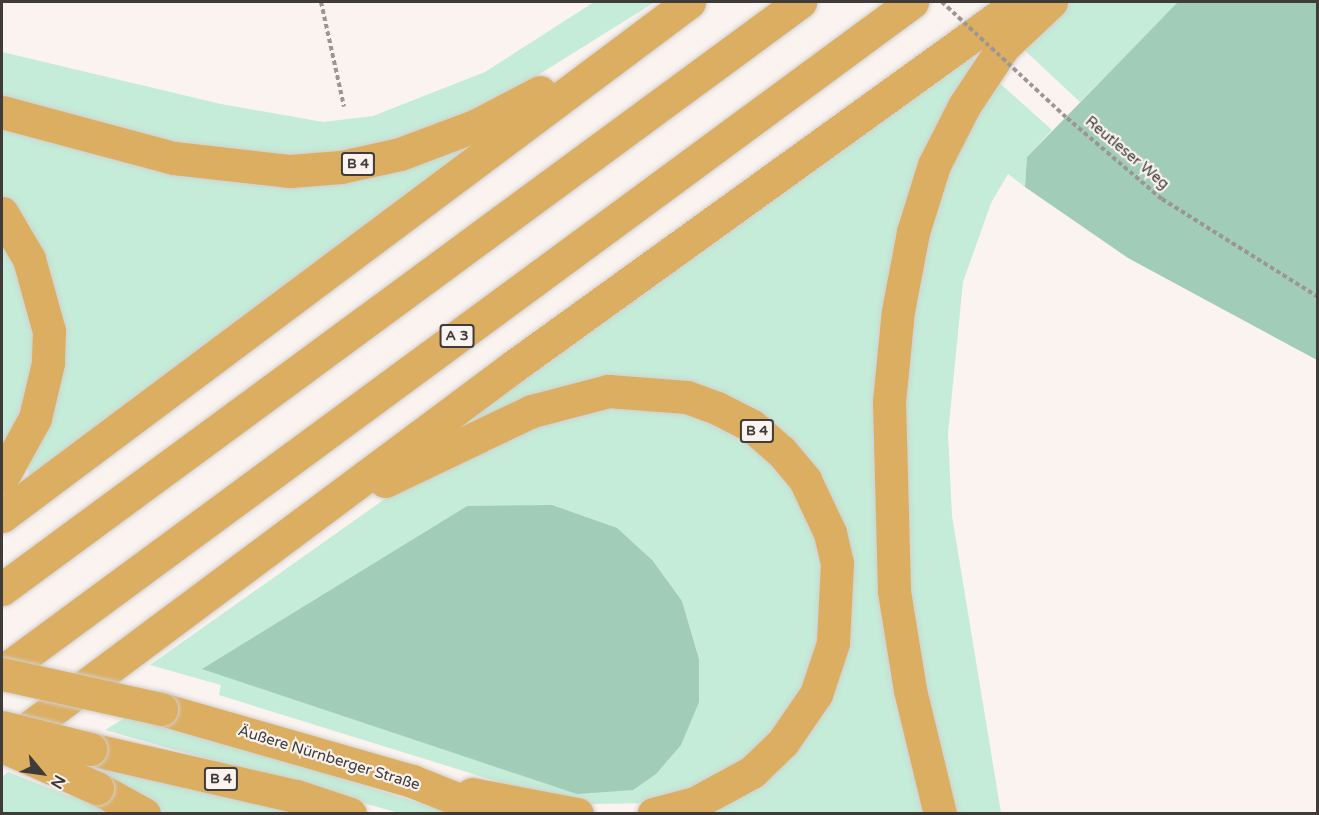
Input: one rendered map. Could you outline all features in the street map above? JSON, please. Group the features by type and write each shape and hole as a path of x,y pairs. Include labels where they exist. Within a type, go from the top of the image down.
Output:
{"highway":[{"path":"2,589 800,2"},
{"name":"A 3","path":"2,673 912,2"},
{"path":"144,813 97,788 2,747 293,528 823,140 1019,2"},
{"path":"940,813 910,690 894,591 888,402 898,311 913,232 934,165 964,106 1003,47 1051,2"},
{"path":"2,516 686,4"},
{"name":"B 4","path":"2,112 174,158 258,170 341,167 400,154 477,125 526,101 686,4"},
{"path":"2,213 29,259 49,331 48,363 35,418 2,478"},
{"name":"B 4","path":"293,528 489,428 573,399 608,391 675,395 717,408 752,426 781,451 805,480 830,533 838,588 833,644 819,687 803,716 764,761 722,792 653,813"},
{"name":"Äußere Nürnberger Straße","path":"2,673 160,709 412,781 495,813"},
{"name":"B 4","path":"2,727 296,796 350,813"},
{"path":"412,781 577,813"}],"path":[{"path":"321,2 344,106"},
{"name":"Reutleser Weg","path":"942,2 1067,118 1162,199 1317,297"}],"green space":[{"path":"594,2 655,2 498,100 380,145 289,158 170,143 2,96 2,52 221,104 323,122 373,116 485,72"},
{"path":"1067,2 1179,2 1080,102 1020,46"},
{"path":"1178,2 1317,2 1317,360 1128,258 1025,187 1027,157"},
{"path":"970,55 978,63 882,356 929,813 695,813 791,749 842,537 709,394 476,423 473,417"},
{"path":"995,79 1052,130 1027,157 1025,187 1008,174 991,203 963,282 948,434 952,516 1001,813 950,814 909,614 903,377 935,199"},
{"path":"2,122 210,175 473,138 481,144 31,482 26,463 60,321 50,271 20,216 2,194"},
{"path":"2,232 35,308 34,390 2,458"},
{"path":"660,402 744,435 800,491 828,576 813,677 745,764 653,803 589,804 544,796 219,695 221,685 150,665 389,496 556,413","holes":["467,506 653,561 682,601 699,659 203,669"]},
{"path":"552,505 617,528 653,561 682,601 699,659 699,702 681,745 656,774 633,790 577,794 202,669 467,506"},
{"path":"125,718 257,752 451,813 399,813 105,730"},
{"path":"36,748 266,804 298,813 167,813"},
{"path":"8,772 69,796 75,785 128,814 2,814 2,777"}]}
